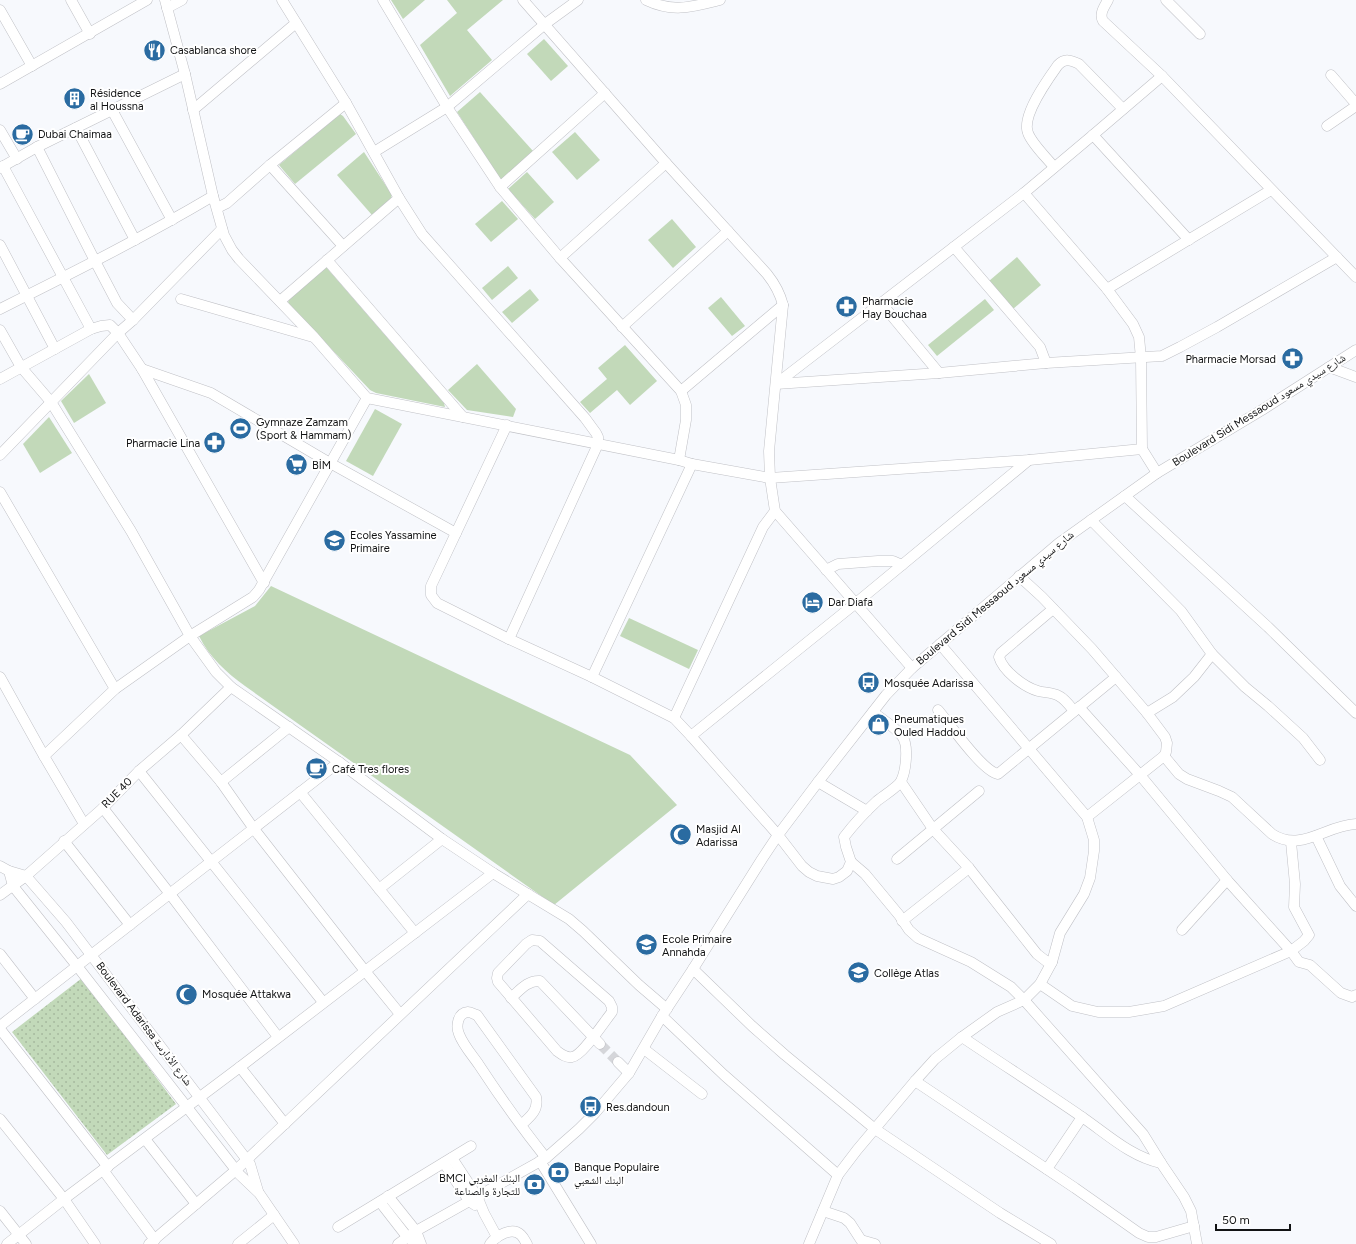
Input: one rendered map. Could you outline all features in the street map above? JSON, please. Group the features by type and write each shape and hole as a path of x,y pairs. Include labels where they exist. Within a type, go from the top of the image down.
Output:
{"street":[{"path":"71,0 90,34"},
{"path":"0,84 90,34 147,0"},
{"path":"182,0 166,4 185,74 213,196 224,235 232,250 314,338 367,398 507,425 679,460 692,464 770,478 1029,460 1142,449"},
{"path":"282,0 346,103 399,198 422,234 585,418 598,437 598,444 510,639"},
{"path":"383,0 447,106 500,187 560,258 680,391 686,406 686,420 679,460"},
{"path":"523,0 666,163 767,274 776,286 783,305 769,451 770,478 775,512 912,668"},
{"path":"374,152 447,106 545,24 578,0"},
{"path":"646,0 670,8 685,8 720,0"},
{"path":"1108,0 1101,17 1103,21 1162,76 1356,277"},
{"path":"1166,0 1200,34"},
{"path":"0,10 32,66"},
{"path":"193,110 296,23"},
{"path":"1054,167 1030,138 1027,131 1027,124 1029,115 1036,100 1062,61 1069,60 1078,64 1124,109"},
{"path":"91,329 1,167 185,74"},
{"path":"1327,126 1356,105 1331,75"},
{"path":"776,384 882,304 1024,193 1162,76"},
{"path":"500,187 605,94"},
{"path":"217,208 227,204 270,165 346,103"},
{"path":"112,110 172,220"},
{"path":"76,128 135,240"},
{"path":"0,130 17,159"},
{"path":"1094,135 1188,240"},
{"path":"37,148 117,303 133,320"},
{"path":"560,258 666,163"},
{"path":"270,165 343,246"},
{"path":"1107,289 1271,190"},
{"path":"1024,193 1107,289 1133,324 1139,337 1141,358 1142,449 1157,473"},
{"path":"0,309 135,240 213,196"},
{"path":"280,301 399,198"},
{"path":"0,455 118,333 133,320 222,229"},
{"path":"622,327 728,231"},
{"path":"0,245 55,349"},
{"path":"954,247 1040,347 1046,363"},
{"path":"776,384 940,373 1046,363 1162,356 1176,350 1217,327 1337,256"},
{"path":"327,260 463,417"},
{"path":"181,299 314,338"},
{"path":"882,304 940,373"},
{"path":"680,391 783,305"},
{"path":"0,379 91,329 110,325 118,333 142,369 264,583"},
{"path":"0,330 21,367 51,402 131,531 190,636 216,672 231,687 339,762 442,838 493,873 569,919 584,931 639,985 724,1075 838,1176"},
{"name":"Boulevard Sidi Messaoud شارع سيدي مسعود","path":"398,1244 416,1231 543,1160 584,1124 629,1073 762,858 778,835 873,712 912,668 1059,542 1157,473 1262,410 1356,350"},
{"path":"1329,367 1356,377"},
{"path":"142,369 211,393 330,463 456,533"},
{"path":"44,756 115,689 190,636 253,597 264,583 367,398"},
{"path":"507,425 431,586 431,595 437,603 674,718 778,835 802,866 809,872 818,876 833,879 839,877 847,871 851,862"},
{"path":"691,736 856,603 1029,460"},
{"path":"592,677 692,464"},
{"path":"0,492 115,689"},
{"path":"1124,496 1268,627 1356,713"},
{"path":"674,718 763,527 775,512"},
{"path":"1091,520 1181,611 1212,654 1245,687 1299,734 1320,760"},
{"path":"826,570 838,564 878,561 893,561 902,565"},
{"path":"1019,576 1092,649 1147,713 1165,737 1167,748 1164,756 1086,817"},
{"path":"1053,609 1001,653 999,657 1000,661 1016,680 1038,691 1060,696 1077,709 1140,775 1227,880 1291,951 1299,962 1310,965 1341,993 1352,997 1356,995"},
{"path":"809,1244 838,1176 915,1081 935,1059 962,1037 997,1012 1024,1000 1040,984 1052,962 1060,933 1084,894 1090,878 1094,840 1086,817 940,644"},
{"path":"1147,713 1173,696 1194,677 1212,654"},
{"path":"0,677 84,824"},
{"path":"938,710 980,762 993,773 998,774 1116,677"},
{"name":"RUE 40","path":"0,895 26,876 103,808 139,772 181,735 231,687"},
{"path":"873,712 896,729 903,737 906,748 906,760 901,782 878,800 857,821 844,838 851,862 865,874 899,915 909,930 918,938 971,962 1011,987 1024,1000 1143,1134 1184,1197 1191,1211 1197,1244"},
{"path":"221,782 289,727"},
{"path":"181,735 221,782 254,829 400,1014"},
{"path":"1164,756 1187,780 1227,795 1272,834 1279,838 1291,842 1316,836 1344,825 1356,824"},
{"path":"339,762 77,966 0,1028 106,1168 153,1242 247,1160 528,894"},
{"path":"139,772 323,1002"},
{"path":"818,782 867,811"},
{"path":"901,782 933,828 969,868 1037,954 1046,961 1052,962"},
{"path":"897,859 979,791"},
{"path":"300,792 415,933"},
{"path":"103,808 278,1037"},
{"path":"1316,836 1340,886 1356,906"},
{"path":"379,889 442,838"},
{"path":"64,841 130,925"},
{"path":"1040,984 1072,1006 1098,1012 1129,1012 1164,1006 1291,951 1304,941 1309,934 1294,907 1295,884 1291,842"},
{"path":"0,866 26,876"},
{"path":"902,921 969,868"},
{"name":"Boulevard Adarissa شارع الأدارسة","path":"10,871 13,886 236,1170 259,1193 294,1244"},
{"path":"7,1244 493,873"},
{"name":"Boulevard Adarissa شارع الأدارسة","path":"26,876 92,955 250,1164 259,1193"},
{"path":"1182,930 1227,880"},
{"path":"532,940 540,941 609,1001 612,1012 597,1040 576,1056 566,1057 557,1051 511,998 498,982 498,973 526,944 532,940"},
{"path":"0,954 35,999"},
{"path":"693,969 752,1026 875,1129 1000,1213 1035,1239 1050,1244"},
{"path":"511,998 528,983 534,980 540,981 597,1040"},
{"path":"521,1125 535,1111 538,1103 536,1097 477,1015 468,1012 463,1014 457,1023 460,1036 521,1125 543,1160 591,1244"},
{"path":"962,1037 1123,1146 1152,1161 1161,1163"},
{"path":"644,1048 702,1094"},
{"path":"618,1062 629,1073"},
{"path":"240,1067 284,1124"},
{"path":"915,1081 1047,1169 1139,1233 1148,1237 1156,1237 1194,1226"},
{"path":"1047,1169 1082,1117"},
{"path":"0,1119 64,1199 95,1244"},
{"path":"145,1139 196,1204"},
{"path":"338,1227 471,1146"},
{"path":"448,1160 473,1199 484,1213 493,1240 508,1232 512,1232 521,1235 527,1244"},
{"path":"384,1199 416,1231 421,1244"},
{"path":"384,1199 408,1238 418,1244"},
{"path":"0,1211 26,1244"},
{"path":"823,1211 844,1218 850,1223 862,1240 875,1244"},
{"path":"238,1244 274,1215"}],"green space":[{"path":"391,0 425,0 403,19"},
{"path":"447,0 503,0 467,30 492,60 450,96 420,45 457,13"},
{"path":"544,39 568,66 551,81 527,54"},
{"path":"480,92 533,151 501,180 457,112"},
{"path":"340,114 356,134 295,184 279,165"},
{"path":"575,132 600,160 577,180 552,152"},
{"path":"364,152 392,195 390,200 372,215 337,175"},
{"path":"527,172 554,202 535,219 508,189"},
{"path":"502,201 518,219 491,242 475,224"},
{"path":"672,219 696,247 673,268 648,240"},
{"path":"1017,257 1041,285 1013,309 989,281"},
{"path":"508,266 518,278 492,300 482,288"},
{"path":"326,267 444,403 445,407 376,393 370,390 289,304 288,302 291,297"},
{"path":"530,289 539,300 512,323 502,312"},
{"path":"721,297 745,326 732,336 708,308"},
{"path":"985,299 994,310 937,356 928,345"},
{"path":"625,345 657,381 630,405 617,390 590,413 580,402 607,379 598,368"},
{"path":"477,364 516,409 513,417 467,410 448,390"},
{"path":"89,374 106,403 74,423 61,401"},
{"path":"375,409 402,424 373,476 346,461"},
{"path":"49,417 72,453 40,473 23,444"},
{"path":"271,586 630,755 677,805 554,905 245,686 213,658 199,636 255,606"},
{"path":"629,618 698,650 689,669 620,636"},
{"path":"82,978 176,1104 107,1155 12,1032"}],"tunnel":[{"path":"600,1044 618,1062"}],"place":[{"name":"Casablanca shore","path":"154,50"},
{"name":"Résidence al Houssna","path":"75,99"},
{"name":"Dubai Chaimaa","path":"23,134"},
{"name":"Pharmacie Hay Bouchaa","path":"846,307"},
{"name":"Pharmacie Morsad","path":"1292,359"},
{"name":"Gymnaze Zamzam (Sport & Hammam)","path":"240,428"},
{"name":"Pharmacie Lina","path":"215,443"},
{"name":"BİM","path":"297,465"},
{"name":"Ecoles Yassamine Primaire","path":"334,541"},
{"name":"Dar Diafa","path":"813,602"},
{"name":"Mosquée Adarissa","path":"869,683"},
{"name":"Pneumatiques Ouled Haddou","path":"878,725"},
{"name":"Café Tres flores","path":"317,769"},
{"name":"Masjid Al Adarissa","path":"680,835"},
{"name":"Ecole Primaire Annahda","path":"646,945"},
{"name":"Collège Atlas","path":"859,973"},
{"name":"Mosquée Attakwa","path":"187,994"},
{"name":"Res.dandoun","path":"591,1107"},
{"name":"Banque Populaire البنك الشعبي","path":"558,1173"},
{"name":"BMCI البنك المغربي للتجارة والصناعة","path":"535,1184"}]}
